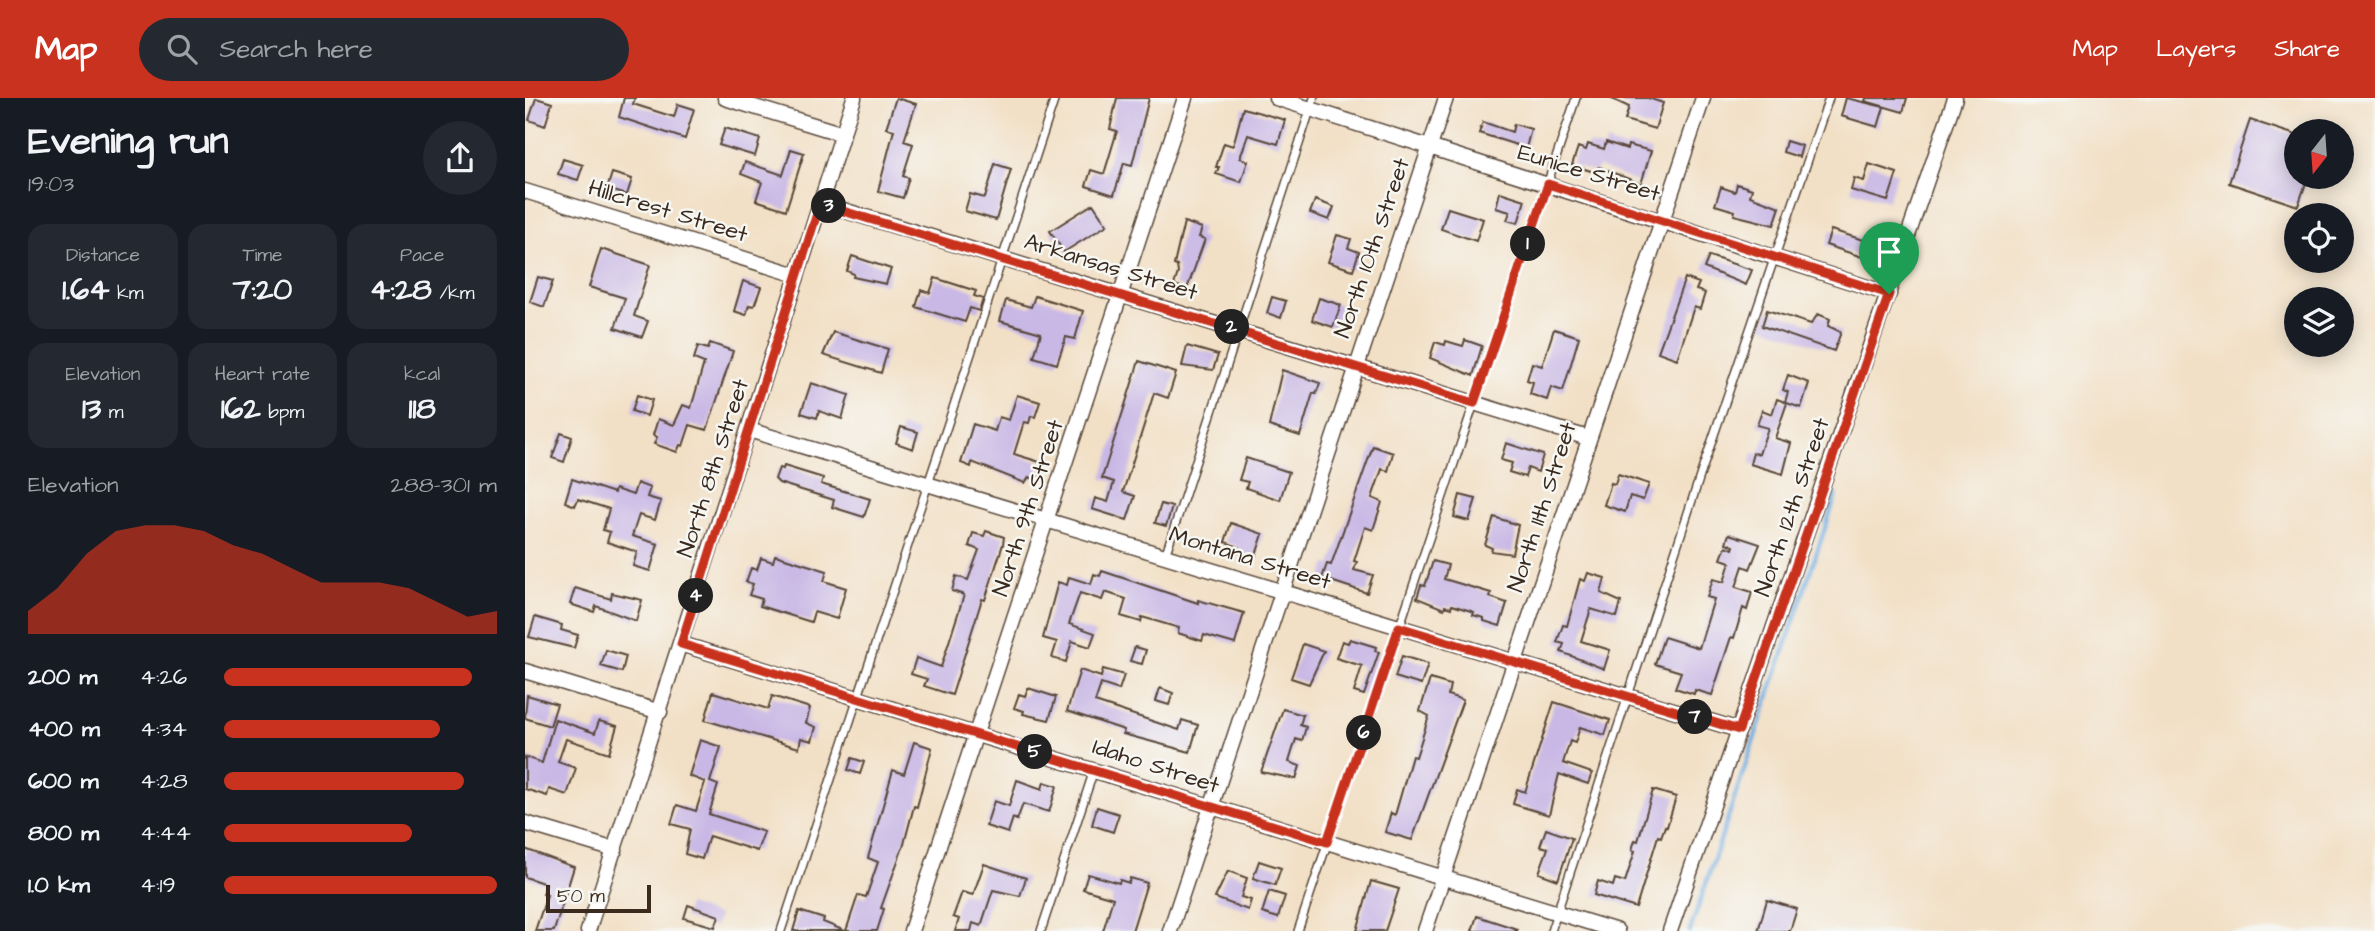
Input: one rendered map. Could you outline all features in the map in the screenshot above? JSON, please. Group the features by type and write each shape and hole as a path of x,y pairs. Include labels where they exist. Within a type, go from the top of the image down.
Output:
{"street":[{"path":"725,98 843,134"},
{"name":"North 8th Street","path":"588,931 854,98"},
{"name":"North 9th Street","path":"911,931 1123,294 1185,98"},
{"name":"Eunice Street","path":"1276,98 1312,104 1430,147 1889,294"},
{"name":"North 10th Street","path":"1170,931 1355,365 1446,98"},
{"name":"North 11th Street","path":"1425,931 1703,98"},
{"name":"North 12th Street","path":"1670,931 1955,98"},
{"name":"Hillcrest Street","path":"525,191 797,275"},
{"name":"Arkansas Street","path":"820,204 1005,258 1588,438"},
{"name":"Montana Street","path":"749,430 929,487 1739,730"},
{"name":"Idaho Street","path":"681,644 1617,931"},
{"path":"525,671 660,712"},
{"path":"525,823 615,850"}],"lane":[{"path":"781,931 1005,258 1055,98"},
{"path":"1298,931 1576,98"},
{"path":"1551,931 1829,98"},
{"path":"1165,556 1312,104"},
{"path":"1041,931 1094,770"}],"building":[{"path":"536,98 552,103 545,126 529,120"},
{"path":"624,98 635,98 633,104 674,117 678,104 694,109 685,139 619,117"},
{"path":"896,98 916,104 904,141 913,144 903,176 909,178 903,198 878,191 894,130 886,128"},
{"path":"1117,98 1149,98 1132,165 1124,163 1114,195 1086,186 1091,170 1104,174 1117,131 1110,129"},
{"path":"1610,98 1648,98 1663,103 1655,129 1625,120 1629,107"},
{"path":"1846,98 1884,107 1878,127 1841,116"},
{"path":"1866,98 1907,98 1903,112 1865,101"},
{"path":"1243,108 1285,120 1278,144 1248,135 1240,158 1248,161 1241,182 1216,174 1219,167 1216,167 1224,143 1233,146"},
{"path":"2250,120 2284,131 2284,189 2304,189 2299,203 2289,203 2229,183"},
{"path":"1483,122 1512,132 1514,124 1531,129 1526,148 1479,133"},
{"path":"725,128 760,139 755,156 719,145"},
{"path":"1786,141 1802,146 1799,157 1783,152"},
{"path":"1606,142 1627,149 1628,145 1651,151 1641,184 1599,167 1594,172 1572,165 1578,147 1586,150 1588,144 1604,149"},
{"path":"791,149 804,153 786,210 756,200 762,182 741,174 745,162 783,175"},
{"path":"563,159 583,165 578,180 558,174"},
{"path":"995,164 1011,169 996,220 965,211 970,194 985,198"},
{"path":"1869,164 1897,173 1888,201 1851,190 1854,178 1864,181"},
{"path":"612,173 632,179 627,195 607,189"},
{"path":"1737,184 1752,189 1750,196 1780,207 1774,225 1734,215 1735,211 1715,205 1721,187 1735,192"},
{"path":"1500,192 1525,200 1518,223 1507,220 1510,212 1496,208"},
{"path":"1315,200 1334,207 1329,220 1310,213"},
{"path":"1093,204 1107,225 1064,252 1050,231"},
{"path":"1448,208 1483,219 1476,241 1441,229"},
{"path":"1184,222 1202,228 1199,237 1205,239 1187,289 1174,285 1178,273 1177,266 1174,265"},
{"path":"1831,230 1870,242 1865,258 1826,245"},
{"path":"1337,235 1351,239 1348,248 1359,252 1353,270 1328,262"},
{"path":"601,249 650,265 634,316 648,321 642,337 615,328 625,298 589,287"},
{"path":"852,256 891,269 886,284 853,277 854,274 847,271"},
{"path":"1709,256 1752,270 1746,285 1704,268"},
{"path":"538,277 553,281 544,307 530,302"},
{"path":"935,278 976,291 974,296 983,299 979,311 970,308 965,322 916,307 921,290 930,293"},
{"path":"1685,278 1699,283 1696,290 1705,293 1700,309 1694,307 1677,359 1658,352"},
{"path":"743,281 761,287 754,306 749,305 746,315 734,311"},
{"path":"1035,296 1083,311 1075,339 1066,337 1057,364 1034,357 1041,333 1000,321 1006,300 1031,307"},
{"path":"1272,297 1286,301 1281,318 1267,313"},
{"path":"1319,298 1341,305 1333,327 1312,320"},
{"path":"1767,310 1811,324 1818,314 1830,319 1828,326 1841,332 1834,351 1762,326"},
{"path":"1554,329 1579,337 1563,391 1551,387 1547,400 1530,394 1533,382 1527,380 1532,363 1542,366"},
{"path":"833,332 888,349 881,373 823,355"},
{"path":"1465,340 1482,346 1473,376 1430,358 1435,342 1445,345 1446,341 1463,346"},
{"path":"710,343 733,351 707,430 690,425 683,446 680,445 677,452 654,444 657,437 653,435 658,419 674,425 683,405 691,408 704,363 694,359 698,346 708,349"},
{"path":"1187,346 1218,355 1213,370 1182,366"},
{"path":"1139,361 1176,373 1168,398 1154,393 1123,492 1135,496 1127,520 1092,509 1095,498 1108,502 1114,482 1102,478"},
{"path":"1282,370 1320,383 1316,394 1313,393 1300,436 1269,426"},
{"path":"1788,375 1809,383 1801,408 1787,403 1775,438 1791,443 1783,474 1750,464 1753,453 1759,454 1768,428 1757,425 1762,410 1772,414 1777,399 1785,402 1788,392 1783,390"},
{"path":"811,383 849,395 842,419 819,411 817,418 801,413"},
{"path":"637,395 652,400 647,416 632,411"},
{"path":"1017,395 1040,402 1035,417 1031,416 1029,423 1024,422 1014,454 1043,463 1037,480 1029,477 1025,483 972,462 971,467 961,463 973,424 995,431 999,417 1009,420"},
{"path":"901,427 918,432 913,449 896,443"},
{"path":"561,433 572,437 564,462 552,458"},
{"path":"1506,443 1543,455 1538,472 1528,468 1525,477 1509,472 1512,463 1501,460"},
{"path":"1373,446 1393,453 1388,471 1382,469 1372,498 1382,502 1373,530 1365,527 1354,561 1357,562 1354,570 1373,575 1367,593 1322,578 1327,564 1331,565"},
{"path":"1246,458 1289,472 1280,500 1246,488 1248,482 1239,480"},
{"path":"784,466 823,478 821,484 870,499 864,517 832,507 834,500 779,483 775,479 779,468 783,469"},
{"path":"1618,474 1649,484 1643,500 1630,496 1625,512 1604,505 1611,483 1615,484"},
{"path":"572,479 614,493 615,489 633,495 637,483 650,488 647,497 661,501 655,520 639,515 632,536 658,544 650,571 633,566 637,552 607,542 610,532 603,530 609,509 578,499 575,506 565,502"},
{"path":"1460,495 1476,499 1469,521 1454,517"},
{"path":"1161,504 1172,507 1166,526 1155,523"},
{"path":"1494,517 1518,525 1512,554 1491,551 1492,548 1485,545"},
{"path":"1231,523 1263,534 1255,558 1237,552 1239,547 1225,542"},
{"path":"986,531 1004,537 1003,544 985,600 982,599 952,695 924,686 927,679 911,674 916,658 941,667 964,595 952,591 956,576 968,580 979,550 969,546 973,533 984,536"},
{"path":"1729,534 1760,544 1750,569 1743,566 1736,587 1752,592 1747,610 1743,608 1734,638 1731,637 1712,695 1695,690 1694,694 1675,688 1681,672 1655,664 1664,637 1699,648 1714,599 1707,597 1713,579 1724,582 1730,562 1721,559 1726,546 1733,549 1734,546 1726,543"},
{"path":"775,555 827,571 824,581 846,588 837,619 814,612 811,622 760,606 762,599 749,595 753,584 746,582 751,568 757,570 761,558 773,562"},
{"path":"1433,561 1448,565 1444,579 1491,593 1490,597 1507,603 1500,626 1484,621 1484,618 1473,615 1474,612 1452,605 1451,608 1445,606 1444,609 1417,598 1421,585 1425,586"},
{"path":"1102,571 1198,603 1198,600 1244,613 1235,644 1204,635 1202,641 1178,633 1179,628 1142,617 1141,622 1121,616 1126,599 1105,592 1102,600 1080,593 1069,624 1095,633 1090,647 1072,641 1066,662 1052,658 1057,642 1043,638 1058,582 1067,585 1069,577 1091,584 1094,574 1100,576"},
{"path":"1588,573 1605,578 1601,593 1621,602 1617,617 1591,609 1581,641 1610,650 1604,669 1561,652 1564,644 1557,642 1563,625 1567,626 1580,579 1585,581"},
{"path":"575,588 611,599 612,593 642,600 636,621 596,606 594,612 570,604"},
{"path":"535,617 562,625 561,630 578,635 574,648 529,637"},
{"path":"1350,639 1376,647 1375,651 1379,652 1364,695 1354,692 1362,666 1336,658 1342,641 1348,643"},
{"path":"1303,644 1324,651 1309,684 1291,678"},
{"path":"1135,647 1146,650 1142,664 1130,661"},
{"path":"606,650 626,656 622,672 601,666"},
{"path":"1402,656 1428,664 1421,685 1395,677"},
{"path":"1103,669 1124,675 1119,690 1101,684 1095,702 1179,730 1182,720 1198,725 1190,752 1123,734 1124,730 1067,711 1080,670 1101,677"},
{"path":"1430,679 1450,685 1448,695 1463,700 1412,840 1385,832 1391,813 1395,815 1412,756 1416,757 1429,716 1420,711"},
{"path":"1028,688 1056,697 1049,720 1023,714 1024,711 1014,708 1019,694 1025,696"},
{"path":"1160,688 1173,693 1169,705 1156,701"},
{"path":"713,692 768,709 772,696 810,708 806,723 816,727 812,741 801,738 799,748 705,720"},
{"path":"527,695 557,704 550,726 525,718"},
{"path":"1554,702 1610,720 1605,735 1580,727 1575,743 1570,741 1563,763 1592,773 1588,784 1559,774 1549,815 1513,804 1517,789 1525,792"},
{"path":"1283,709 1303,715 1300,725 1306,727 1302,741 1296,739 1289,762 1300,766 1296,779 1261,772"},
{"path":"555,719 595,733 599,721 617,726 609,753 566,739 558,762 576,768 567,795 549,789 547,796 525,789 525,757 542,763"},
{"path":"700,740 721,747 710,782 718,785 709,814 764,832 757,851 709,836 702,859 685,854 690,829 671,824 677,805 696,811 705,782 689,776"},
{"path":"914,742 932,748 917,807 914,806 904,844 881,908 884,909 877,931 846,931 858,895 866,897 878,862 868,858 893,770 904,774"},
{"path":"852,758 864,762 860,774 848,770"},
{"path":"1017,780 1042,789 1044,782 1057,786 1049,812 1023,804 1017,820 1013,818 1008,833 986,826 994,801 1009,806"},
{"path":"1653,790 1676,797 1667,827 1665,826 1661,837 1658,836 1636,908 1594,895 1598,881 1613,886 1615,879 1625,882 1635,851 1632,850 1635,840 1638,841"},
{"path":"1097,807 1119,814 1113,832 1092,825"},
{"path":"1546,829 1572,838 1558,880 1539,873 1548,848 1540,846"},
{"path":"525,849 574,867 554,931 535,931 547,895 543,894 546,884 525,877"},
{"path":"1259,861 1281,868 1275,885 1253,878"},
{"path":"984,864 1026,878 1020,896 993,890 981,926 973,923 971,931 955,931 959,919 953,917 962,892 973,895"},
{"path":"1228,871 1247,878 1241,897 1251,900 1248,910 1215,898"},
{"path":"1088,874 1119,883 1120,880 1129,883 1130,878 1147,883 1132,931 1103,931 1113,898 1083,889"},
{"path":"1371,881 1399,889 1385,931 1357,931"},
{"path":"1269,891 1285,896 1278,918 1262,913"},
{"path":"1767,900 1797,909 1790,931 1758,931"},
{"path":"688,905 719,916 715,927 684,918"},
{"path":"799,911 824,919 823,922 845,931 793,931"},
{"path":"1477,916 1517,929 1517,931 1472,931"}],"waterway":[{"path":"1690,931 1836,495"}],"route":[{"path":"1548,184 1889,294 1739,730 1399,627 1327,842 681,644 820,204 1123,294 1474,403 1548,184"}]}
